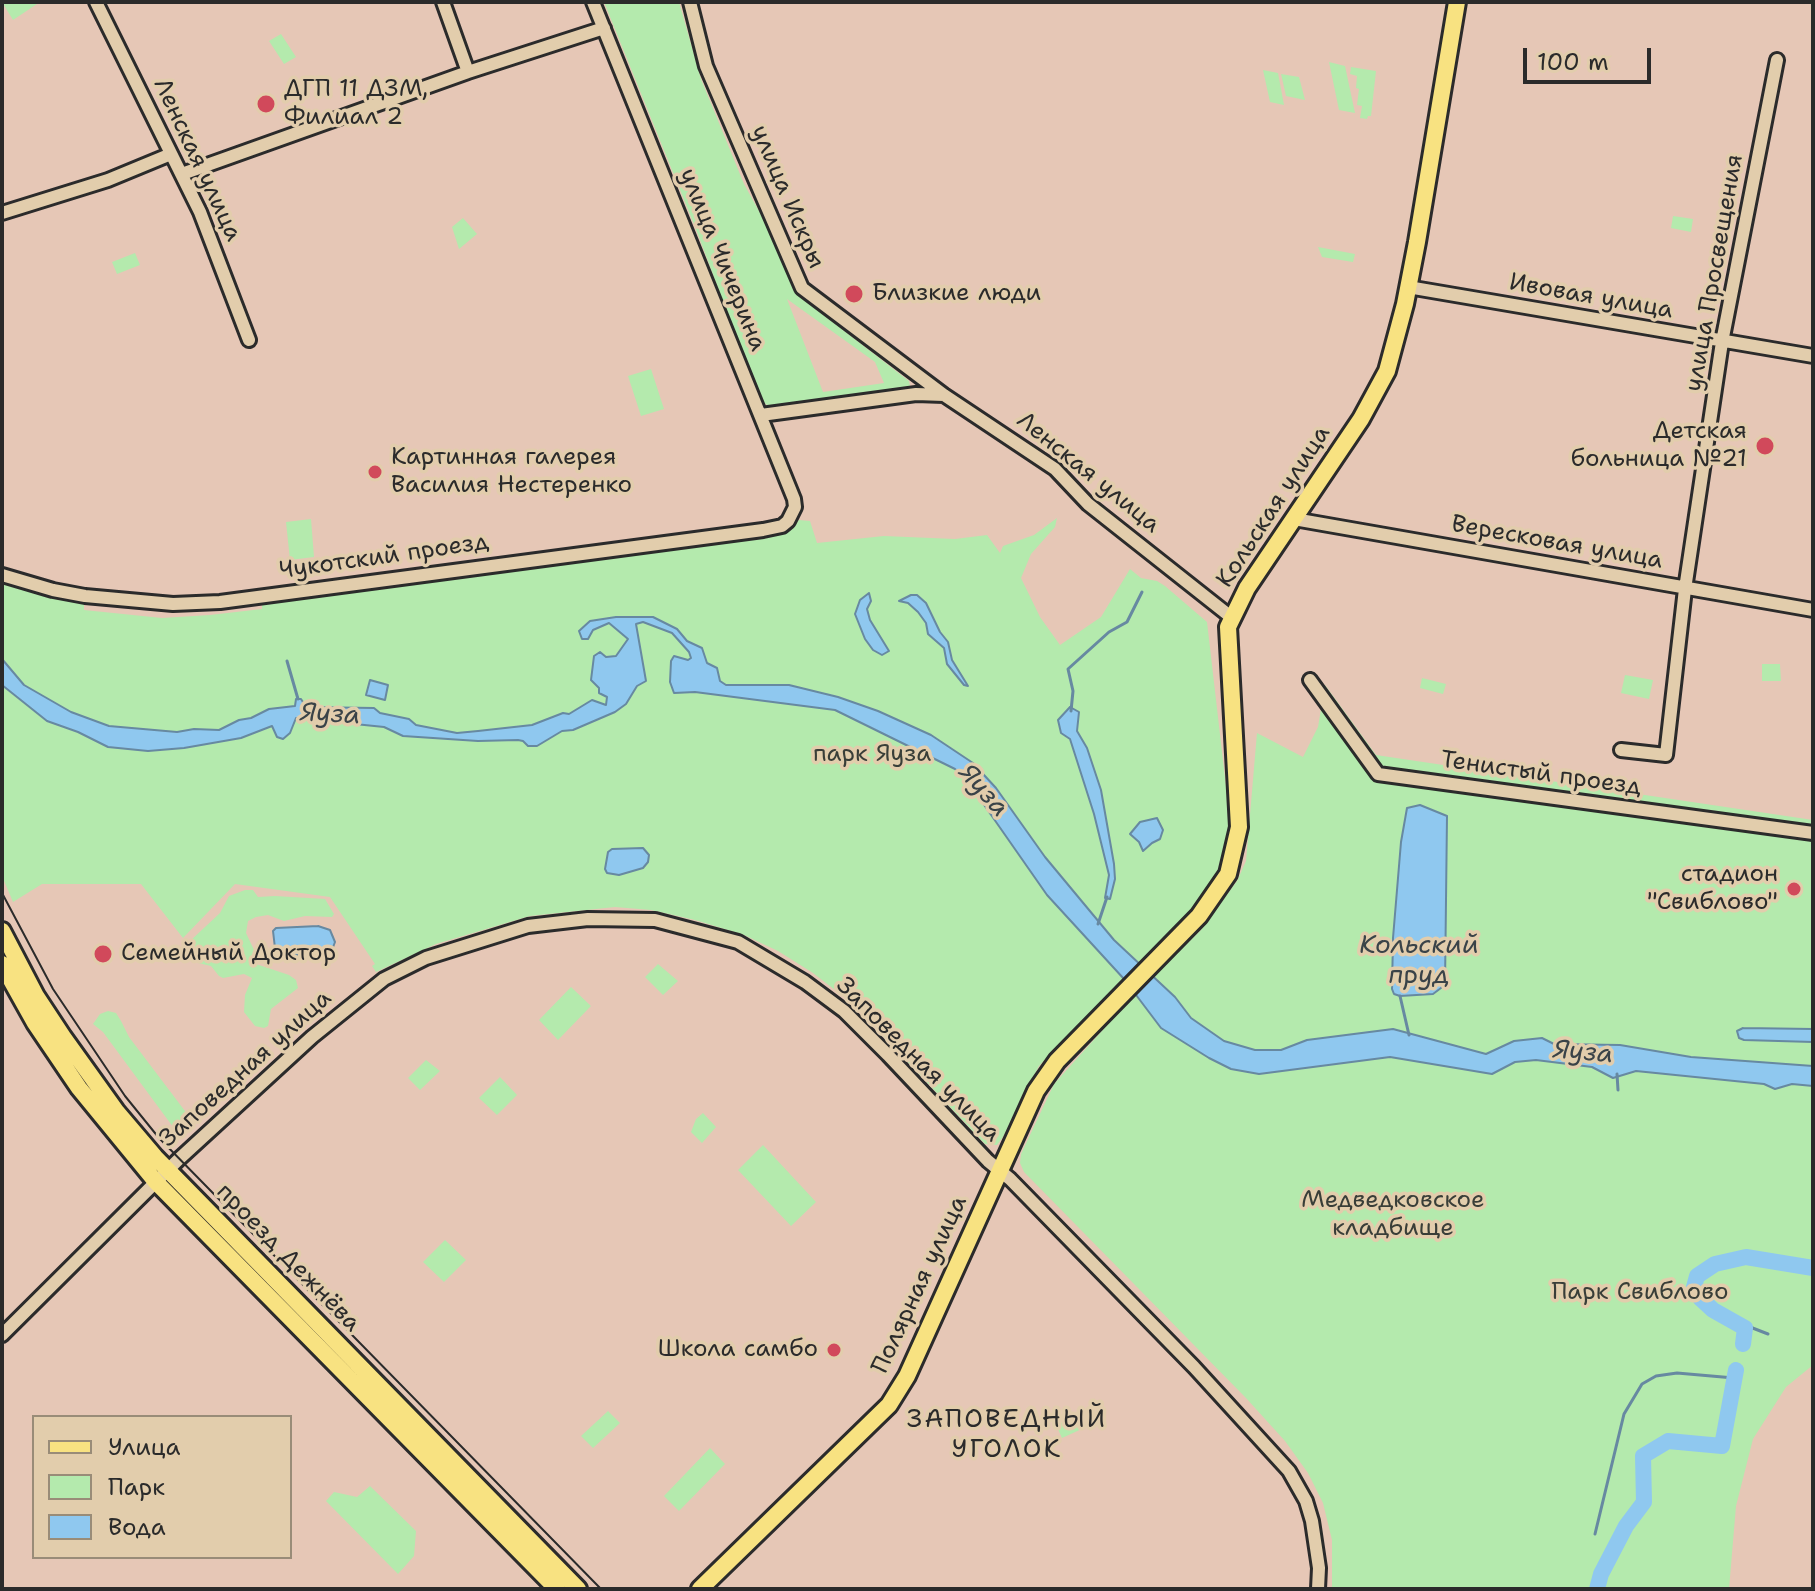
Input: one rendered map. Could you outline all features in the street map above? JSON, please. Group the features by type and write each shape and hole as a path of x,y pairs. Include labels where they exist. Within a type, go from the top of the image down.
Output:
{"main road":[{"name":"Кольская улица","path":"1047,1076 1057,1061 1199,916 1228,874 1239,827 1227,640 1231,617 1382,382 1408,287 1457,2"},
{"name":"проезд Дежнёва","path":"2,931 36,996 162,1176 578,1589"},
{"name":"проезд Дежнёва","path":"2,964 35,1023 79,1088 557,1589"},
{"name":"Полярная улица","path":"700,1589 875,1419 898,1392 1036,1091 1047,1076"}],"street":[{"name":"Ленская улица","path":"96,2 182,174 249,340"},
{"path":"443,2 468,72"},
{"name":"улица Чичерина","path":"593,2 761,415 795,507 788,521 774,528"},
{"name":"улица Искры","path":"690,2 706,66 802,288 944,395"},
{"path":"182,174 468,72 604,28"},
{"name":"улица Просвещения","path":"1621,750 1666,755 1685,589 1722,342 1777,60"},
{"path":"2,213 108,180 171,154"},
{"name":"Ивовая улица","path":"1408,287 1813,356"},
{"path":"761,415 916,394 944,395"},
{"name":"Ленская улица","path":"944,395 1055,469 1088,504 1231,617"},
{"name":"Вересковая улица","path":"1294,519 1813,610"},
{"name":"Чукотский проезд","path":"2,575 85,596 173,604 220,602 774,528"},
{"name":"Тенистый проезд","path":"1310,680 1378,774 1813,833"},
{"name":"Заповедная улица","path":"2,1335 162,1176 312,1037 384,979 426,958 528,926 588,919 655,920 738,942 805,982 844,1011 1189,1361 1289,1471 1306,1501 1312,1521 1319,1568 1318,1589"}],"green space":[{"path":"2,2 40,2 13,20"},
{"path":"604,2 679,2 701,79 744,184 799,296 909,381 910,386 770,407 760,400 697,232","holes":["787,299 875,362 884,383 823,392"]},
{"path":"281,34 296,57 284,64 269,41"},
{"path":"1329,62 1345,66 1355,113 1339,110"},
{"path":"1351,67 1376,71 1371,116 1367,119 1360,118 1362,106 1357,105 1357,76 1350,74"},
{"path":"1263,70 1278,73 1284,105 1270,102"},
{"path":"1281,74 1299,77 1305,100 1286,96"},
{"path":"1673,216 1693,219 1691,232 1671,228"},
{"path":"463,218 477,234 459,249 452,227"},
{"path":"1318,247 1355,254 1353,262 1322,257"},
{"path":"135,253 140,265 117,274 112,262"},
{"path":"651,369 664,409 641,416 628,376"},
{"name":"парк Яуза","path":"1057,518 1055,527 1031,554 1021,578 1040,617 1060,645 1101,617 1130,569 1141,578 1165,586 1207,622 1230,821 1220,869 1192,910 1039,1066 997,1145 985,1144 852,1003 813,973 744,935 695,920 651,910 615,907 530,916 436,944 376,972 372,966 375,964 330,897 235,884 183,938 141,884 42,884 13,902 2,876 2,584 84,602 84,610 162,618 210,615 262,609 262,602 783,532 799,520 810,521 817,543 884,536 955,539 987,535 1000,553 1003,546 1034,535"},
{"path":"311,519 314,557 290,560 286,522"},
{"path":"1762,664 1780,664 1781,681 1762,681"},
{"path":"1625,675 1653,680 1649,699 1621,693"},
{"path":"1422,678 1446,684 1443,694 1420,688"},
{"path":"1325,685 1376,755 1813,820 1813,1029 1743,1028 1744,1040 1813,1042 1813,1066 1691,1057 1620,1045 1514,1041 1486,1054 1393,1029 1307,1040 1281,1050 1255,1050 1224,1041 1191,1018 1175,997 1152,977 1200,931 1237,881 1246,861 1257,733 1303,757 1318,727"},
{"path":"253,890 258,897 325,899 334,914 332,917 305,916 284,921 268,915 248,921 246,933 255,952 256,964 289,975 296,980 298,988 271,1009 268,1026 264,1028 255,1026 244,1012 245,995 252,978 244,974 223,978 211,966 198,963 187,948 190,941 220,913 229,896"},
{"path":"658,964 678,981 663,995 645,977"},
{"path":"571,987 591,1006 558,1040 539,1020"},
{"name":"Парк Свиблово","path":"1136,993 1161,1028 1231,1069 1259,1074 1390,1057 1492,1074 1515,1062 1536,1060 1592,1067 1613,1078 1636,1071 1764,1084 1775,1089 1792,1084 1813,1086 1813,1365 1786,1387 1753,1439 1736,1506 1729,1589 1332,1589 1332,1540 1323,1503 1308,1473 1285,1441 1024,1172 1020,1163 1021,1154 1054,1084"},
{"path":"108,1011 116,1013 129,1037 188,1115 176,1131 103,1032 93,1024 100,1014"},
{"path":"426,1060 440,1071 420,1090 408,1078"},
{"path":"500,1077 517,1095 497,1115 479,1098"},
{"path":"703,1113 716,1127 702,1143 691,1132 696,1119"},
{"path":"763,1145 816,1202 791,1226 738,1170"},
{"path":"445,1240 466,1260 444,1282 423,1262"},
{"path":"608,1411 620,1423 593,1448 581,1436"},
{"path":"1078,1415 1084,1428 1062,1438 1056,1425"},
{"path":"710,1448 725,1464 679,1511 664,1496"},
{"path":"370,1486 416,1531 414,1556 398,1574 326,1501 334,1492 357,1497"}],"water":[{"path":"869,593 871,601 867,609 870,620 889,651 882,655 873,650 865,639 855,614 860,600"},
{"path":"917,595 926,603 948,642 952,660 968,686 947,664 944,648 928,634 926,623 918,612 908,603 899,601"},
{"name":"Яуза","path":"653,617 677,629 687,641 702,648 707,663 717,668 720,681 726,685 789,685 838,697 931,735 973,763 996,788 1045,857 1114,940 1175,997 1191,1018 1224,1041 1255,1050 1281,1050 1307,1040 1393,1029 1486,1054 1514,1041 1542,1038 1554,1044 1620,1045 1691,1057 1813,1066 1813,1086 1792,1084 1775,1089 1764,1084 1636,1071 1613,1078 1592,1067 1536,1060 1515,1062 1492,1074 1390,1057 1259,1074 1231,1069 1161,1028 1124,979 1047,895 966,779 955,769 835,710 695,692 674,693 670,682 671,661 674,656 688,660 691,658 689,652 672,633 643,622 636,624 646,681 637,686 626,704 615,712 573,730 562,731 537,746 528,746 518,740 403,736 384,727 296,718 290,733 283,739 277,737 272,726 241,738 184,748 148,751 108,747 47,721 2,685 2,659 24,685 71,712 109,726 177,732 219,730 269,709 295,706 296,699 301,699 306,707 374,708 380,713 409,719 416,725 457,733 478,731 532,725 563,713 569,714 592,700 606,705 607,697 599,693 599,688 591,680 594,656 600,652 606,657 616,656 628,639 609,623 593,630 588,639 582,639 579,631 590,621"},
{"path":"370,680 388,685 385,700 366,695"},
{"path":"1070,707 1079,712 1077,731 1087,748 1101,790 1114,864 1115,879 1110,899 1105,898 1109,875 1094,814 1070,739 1061,733 1058,720"},
{"name":"Кольский пруд","path":"1420,805 1447,816 1445,985 1433,994 1400,996 1394,994 1392,989 1401,842 1407,808"},
{"path":"1157,818 1163,830 1160,839 1143,851 1130,834 1140,822"},
{"path":"643,848 649,855 643,868 619,875 607,873 608,852 612,849"},
{"path":"318,926 330,930 335,942 332,950 306,956 279,953 275,948 273,931 276,928"},
{"path":"1743,1028 1813,1029 1813,1042 1744,1040 1739,1038 1737,1031"}],"waterway":[{"path":"1071,711 1073,691 1068,669 1109,632 1127,622 1142,592"},
{"name":"Яуза","path":"287,661 298,699"},
{"path":"1098,924 1107,897"},
{"path":"1400,996 1409,1035"},
{"name":"Яуза","path":"1617,1074 1618,1090"},
{"path":"1743,1344 1745,1328 1713,1310 1700,1298 1694,1287 1697,1276 1715,1264 1746,1257 1813,1268"},
{"path":"1745,1328 1768,1334"},
{"path":"1597,1589 1601,1574 1626,1526 1644,1502 1643,1456 1668,1441 1722,1446 1736,1370"},
{"path":"1595,1534 1624,1414 1642,1384 1656,1376 1677,1373 1734,1378"}],"tram line":[{"path":"2,893 53,989 125,1096 159,1138 601,1589"}],"place":[{"name":"ДГП 11 ДЗМ, Филиал 2","path":"266,104"},
{"name":"Близкие люди","path":"854,294"},
{"name":"Детская больница №21","path":"1765,446"},
{"name":"Картинная галерея Василия Нестеренко","path":"375,472"},
{"name":"стадион \"Свиблово\"","path":"1794,889"},
{"name":"Семейный Доктор","path":"103,954"},
{"name":"Школа самбо","path":"834,1350"}],"district":[{"name":"ЗАПОВЕДНЫЙ УГОЛОК","path":"1007,1435"}],"park label":[{"name":"Медведковское кладбище","path":"1393,1215"}]}
